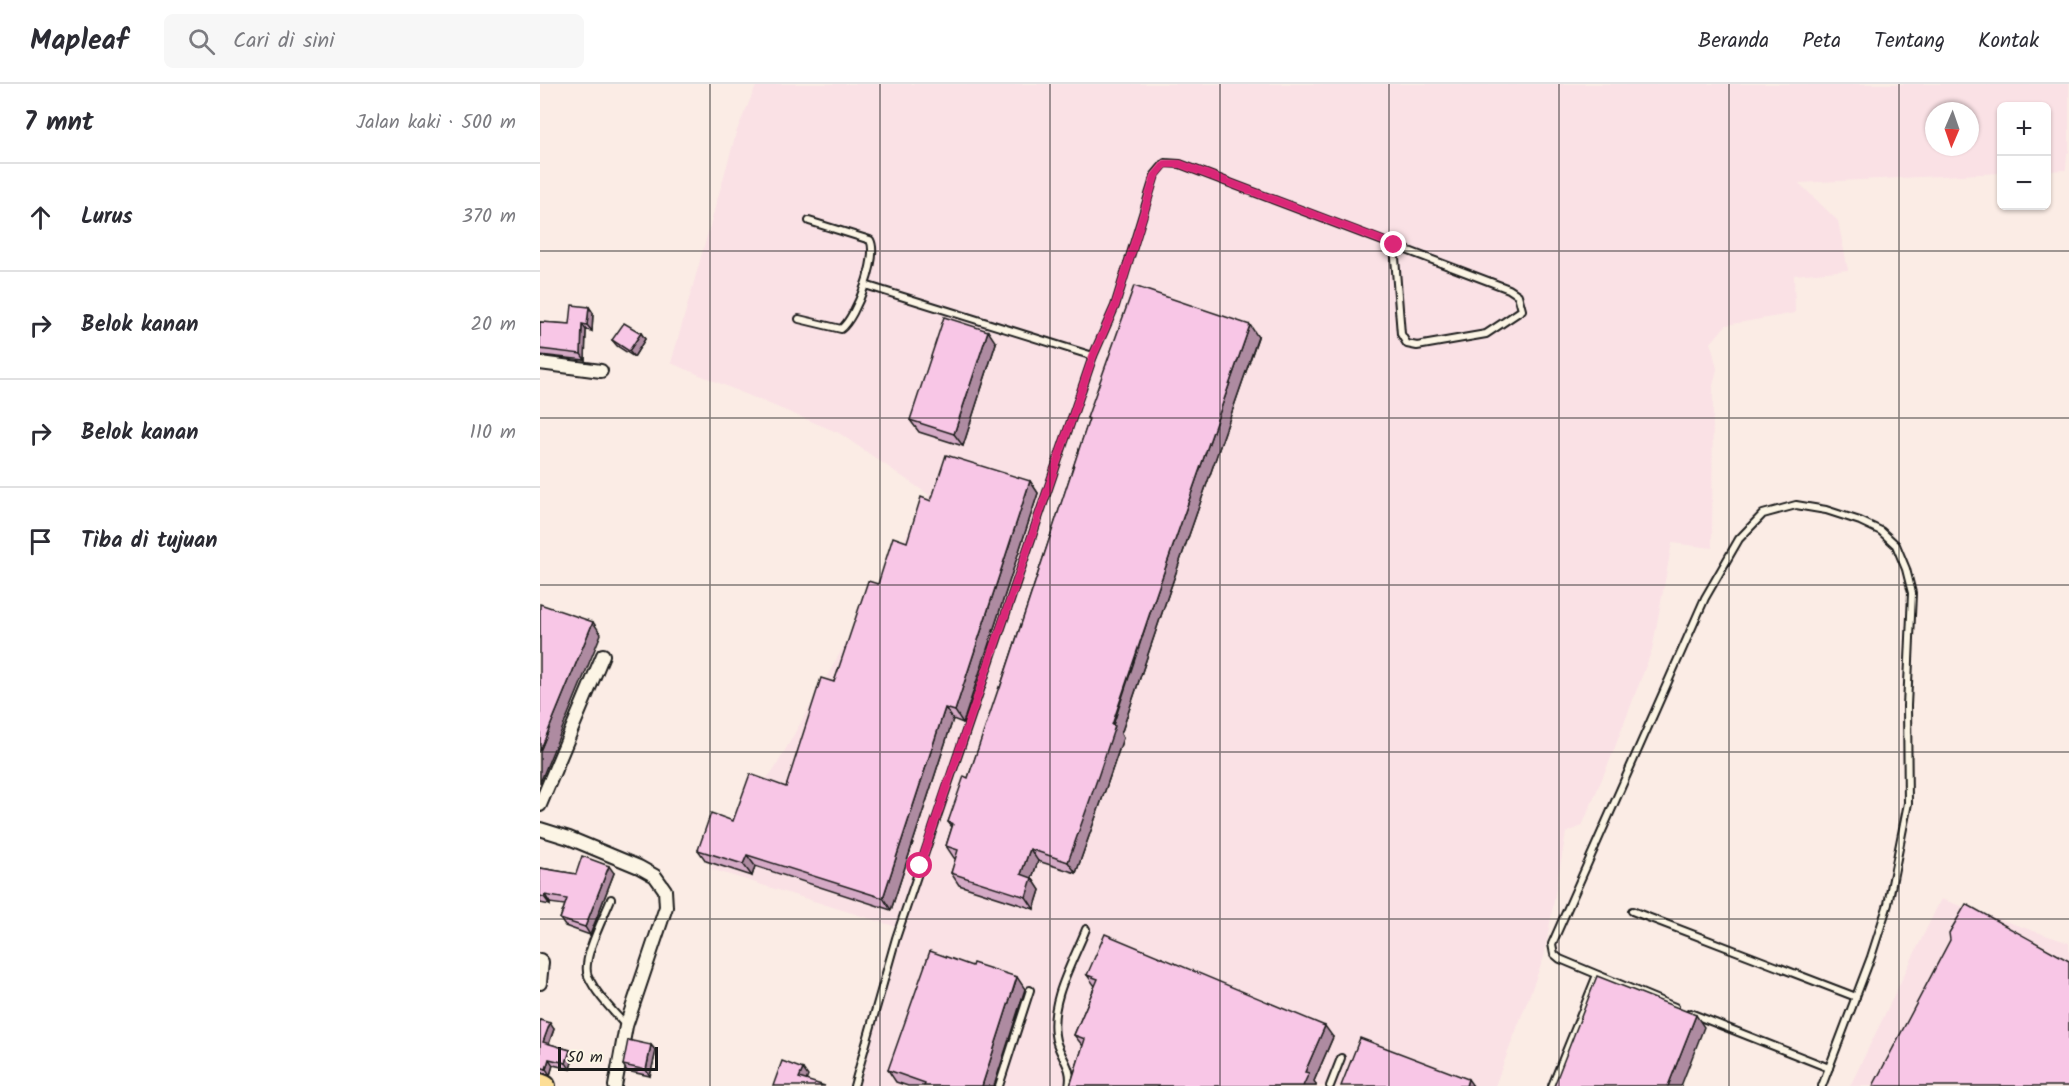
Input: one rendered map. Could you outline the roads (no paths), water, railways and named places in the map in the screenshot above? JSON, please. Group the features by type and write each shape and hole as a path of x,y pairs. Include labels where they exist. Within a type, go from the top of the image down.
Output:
{"highway":[{"path":"540,1084 545,1086"}],"street":[{"path":"540,363 601,371"},
{"path":"540,805 603,655"},
{"path":"540,829 569,838 639,867 655,876 665,890 666,907 626,1026 615,1086"},
{"path":"540,960 542,963 540,983"}],"lane":[{"path":"856,1086 896,938 1093,356 1115,306 1155,176 1165,164 1180,164 1394,245 1509,289 1518,295 1522,310 1486,334 1417,346 1407,344 1401,334 1394,245"},
{"path":"799,318 841,329 852,316 865,285 873,245 870,240 809,221"},
{"path":"865,285 1093,356"},
{"path":"1822,1086 1829,1068 1856,997 1888,904 1908,803 1906,706 1912,593 1906,568 1896,544 1881,531 1860,521 1826,510 1796,505 1763,514 1739,539 1705,598 1552,944 1554,954 1560,959 1829,1068"},
{"path":"611,899 587,960 587,975 626,1026"},
{"path":"1632,911 1856,997"},
{"path":"1069,1086 1071,1071 1056,1046 1054,1016 1061,990 1086,929"},
{"path":"1552,1086 1597,975"},
{"path":"999,1086 1030,990"},
{"path":"1330,1086 1341,1058"}]}
